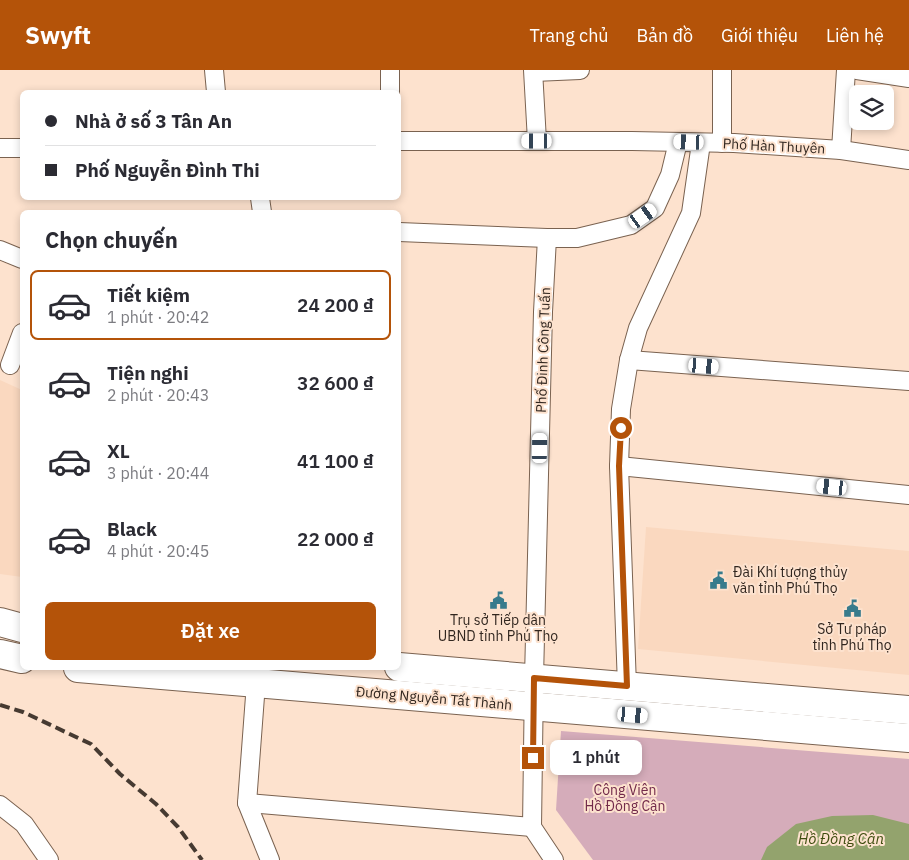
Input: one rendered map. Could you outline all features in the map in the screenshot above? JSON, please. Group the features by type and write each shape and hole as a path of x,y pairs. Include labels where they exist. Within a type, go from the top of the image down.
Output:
{"main road":[{"path":"0,622 20,627"},
{"path":"0,654 20,659"},
{"name":"Đường Nguyễn Tất Thành","path":"401,666 909,710"},
{"name":"Đường Nguyễn Tất Thành","path":"121,670 909,738"}],"street":[{"path":"214,70 216,90"},
{"path":"390,70 390,90"},
{"path":"537,141 534,71 580,70"},
{"path":"722,70 722,143"},
{"path":"841,150 846,70"},
{"path":"857,70 909,78"},
{"name":"Phố Hàn Thuyên","path":"401,141 701,142 841,150 909,160"},
{"path":"401,232 577,238 631,225 655,208 670,174 678,142"},
{"path":"627,686 619,466 621,409 629,360 638,328 692,213 701,142"},
{"path":"0,148 20,148"},
{"name":"Phố Đinh Công Tuấn","path":"532,827 543,312 547,238"},
{"path":"0,250 20,258"},
{"path":"10,365 20,338"},
{"path":"629,360 909,381"},
{"path":"619,466 909,495"},
{"path":"256,683 247,804 270,860"},
{"path":"247,804 532,827 554,860"},
{"path":"0,805 24,824 49,860"}],"shaded area":[{"path":"0,380 20,389 20,577 0,574"},
{"path":"646,527 909,551 909,675 638,649"}],"green space":[{"name":"Công Viên Hồ Đồng Cận","path":"561,731 909,759 909,860 593,860 556,810"}],"water":[{"name":"Hồ Đồng Cận","path":"873,815 909,824 909,860 761,860 767,847 796,824 832,816"}],"railway":[{"path":"0,705 23,712 91,744 120,774 156,804 178,827 202,860"}],"place":[{"name":"Đài Khí tượng thủy văn tỉnh Phú Thọ","path":"719,580"},
{"name":"Trụ sở Tiếp dân UBND tỉnh Phú Thọ","path":"498,600"},
{"name":"Sở Tư pháp tỉnh Phú Thọ","path":"852,609"}],"route":[{"path":"533,758 534,678 627,686 619,466 621,428"}]}
